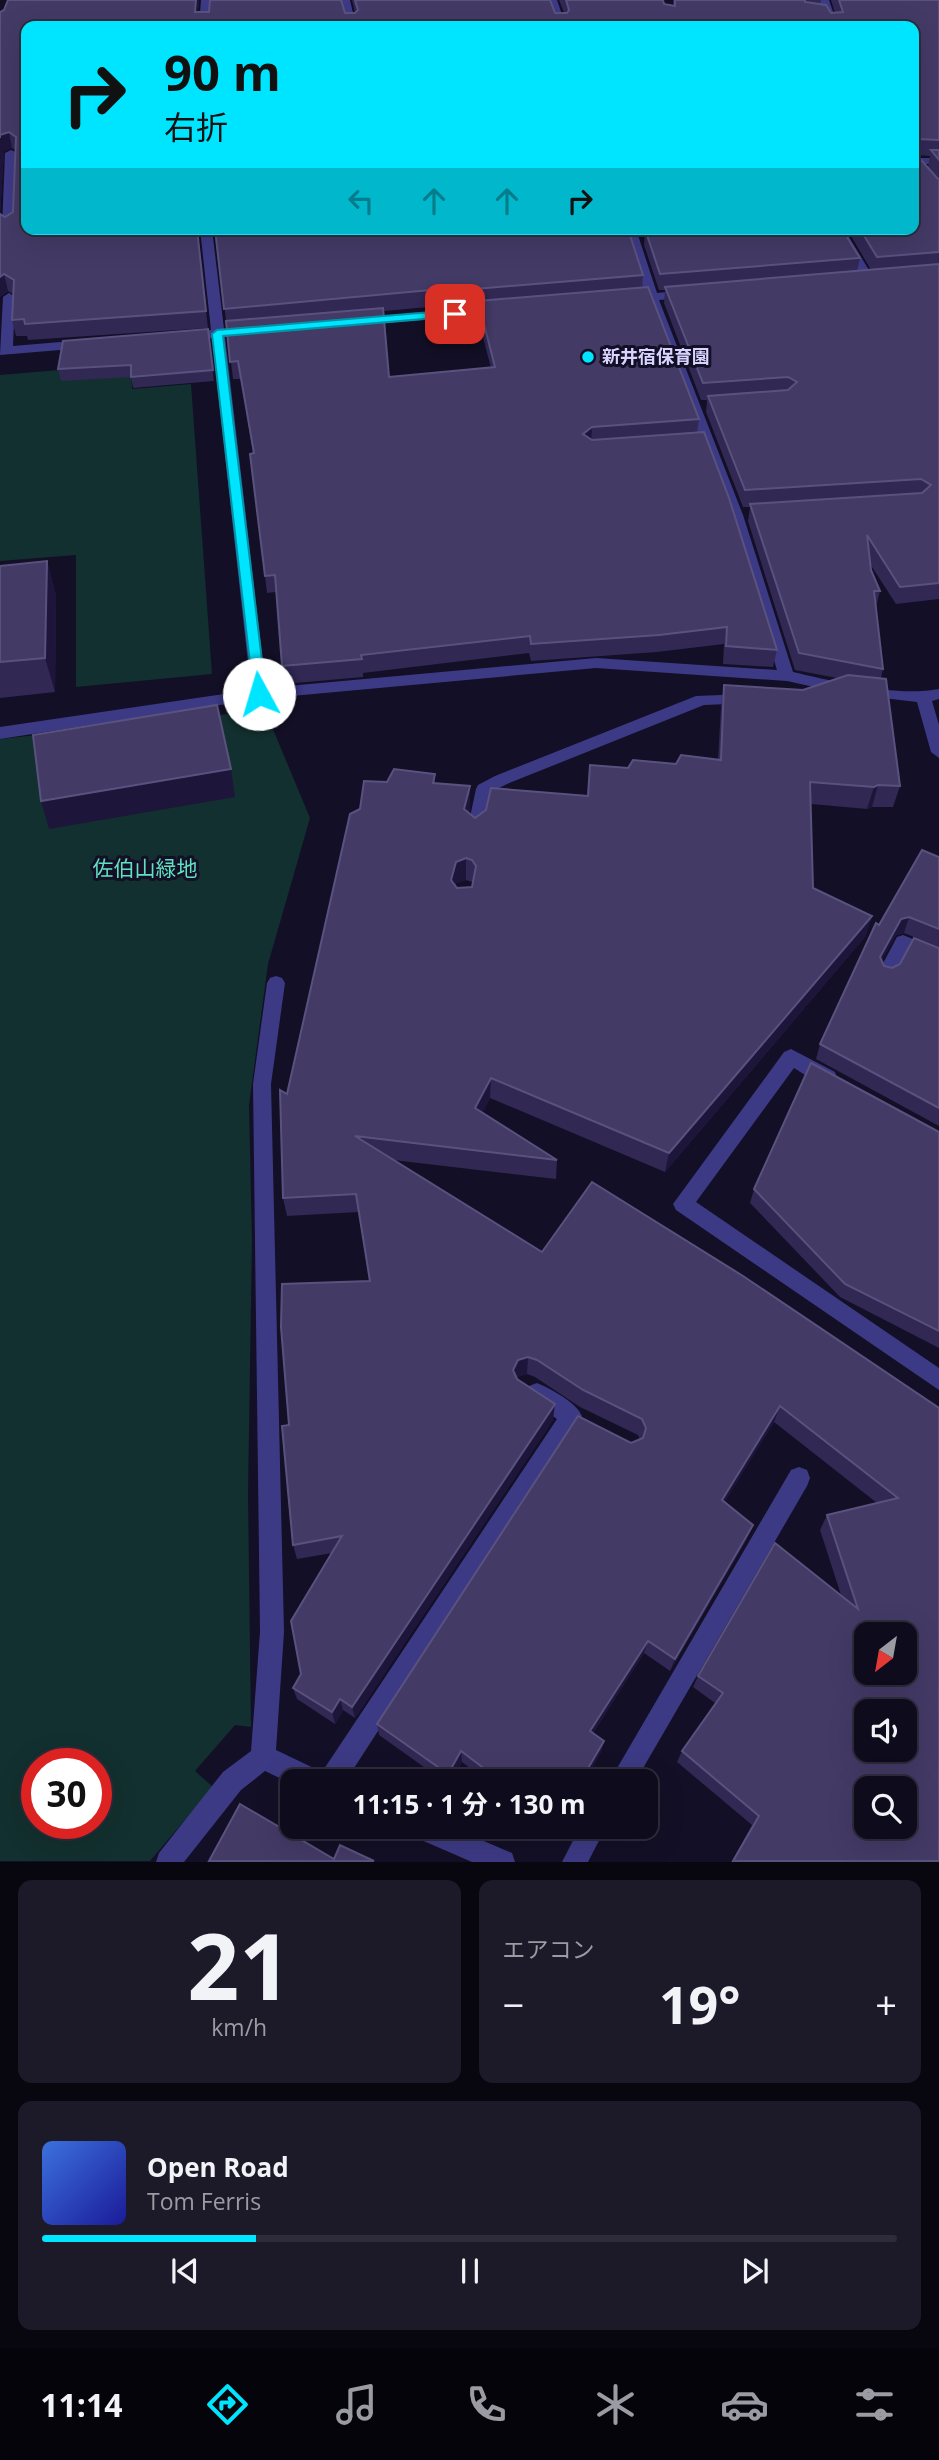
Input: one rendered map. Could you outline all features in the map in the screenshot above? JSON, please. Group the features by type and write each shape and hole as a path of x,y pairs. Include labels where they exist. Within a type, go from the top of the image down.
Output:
{"street":[{"path":"204,21 206,0"},
{"path":"345,0 350,21"},
{"path":"552,0 559,21"},
{"path":"824,0 824,15 829,21"},
{"path":"6,154 8,228"},
{"path":"919,162 939,161"},
{"path":"919,168 922,172"},
{"path":"207,235 259,694"},
{"path":"842,235 868,280"},
{"path":"636,236 652,297 701,406 701,443 743,515 787,676"},
{"path":"612,300 706,292"},
{"path":"9,297 3,351 97,343"},
{"path":"354,322 519,308"},
{"path":"175,337 258,330"},
{"path":"0,733 259,694 596,663 787,676 841,688 931,695 939,752"},
{"path":"809,700 841,688"},
{"path":"475,831 484,789 501,780 702,700 760,700"},
{"path":"886,974 903,942 939,958"},
{"path":"168,1861 232,1781 263,1757 272,1632 262,1084 276,984"},
{"path":"848,1089 791,1057 683,1204 939,1380"},
{"path":"526,1386 594,1428"},
{"path":"339,1769 571,1416"},
{"path":"629,1769 799,1478"},
{"path":"263,1757 288,1769"},
{"path":"451,1839 503,1861"},
{"path":"574,1861 587,1839"}],"green space":[{"path":"131,364 132,389 191,384 212,674 76,687 76,555 0,561 0,375"},
{"name":"佐伯山緑地","path":"265,710 310,818 268,964 249,1105 252,1240 248,1494 251,1727 235,1725 195,1771 213,1787 150,1861 0,1861 0,739"}],"building":[{"path":"8,0 196,0 195,12 209,12 210,0 341,0 345,13 355,13 358,10 355,0 550,0 555,13 567,13 569,10 566,0 663,0 664,4 675,6 675,0 805,0 826,5 831,13 843,12 839,0 939,0 939,140 919,139 919,21 21,21 21,235 198,235 206,311 25,324 24,319 12,320 14,280 4,274 0,277 0,214 5,217 13,212 16,137 9,132 0,135 0,12 4,10"},
{"path":"931,150 939,150 939,160"},
{"path":"919,158 939,179 939,252 877,257 864,235 919,235"},
{"path":"216,235 630,235 643,275 475,289 474,286 224,309"},
{"path":"647,235 846,235 860,258 660,274"},
{"path":"939,264 939,583 900,587 867,535 871,570 880,591 874,591 883,669 799,653 750,504 922,493 931,485 921,479 745,490 708,396 788,390 797,382 788,377 703,383 665,287"},
{"path":"648,287 699,419 592,427 583,434 592,440 704,432 729,498 777,650 726,646 727,627 531,644 530,636 361,655 362,659 282,666 275,575 265,576 250,454 254,453 238,361 230,362 226,321 383,308 389,377 495,367 478,301"},
{"path":"208,329 213,370 131,377 131,365 58,369 63,341"},
{"path":"47,561 45,658 0,662 0,566"},
{"path":"848,675 886,679 900,786 874,787 810,782 813,888 872,916 669,1153 491,1078 475,1108 557,1160 355,1136 542,1252 592,1182 743,1276 939,1408 939,1861 733,1861 759,1816 682,1751 723,1693 698,1676 775,1543 858,1609 827,1515 898,1498 780,1406 722,1500 753,1525 675,1659 648,1641 590,1731 604,1741 588,1769 485,1769 461,1751 451,1769 441,1769 377,1724 578,1416 631,1443 643,1438 646,1428 642,1419 583,1390 528,1357 518,1360 513,1370 517,1379 555,1404 352,1707 340,1699 332,1712 293,1688 301,1674 291,1621 342,1536 293,1545 282,1426 289,1425 281,1327 282,1284 370,1281 356,1194 283,1198 280,1090 287,1094 350,814 360,809 364,781 387,782 394,769 435,774 433,783 470,786 464,809 475,818 486,810 491,788 588,796 590,765 628,768 633,760 676,764 681,755 721,760 724,685 803,690","holes":["466,858 472,860 476,866 472,887 457,888 451,880 456,862"]},
{"path":"217,705 231,769 41,801 33,735"},
{"path":"922,850 939,857 939,929 909,917 901,919 880,957 884,966 892,968 900,964 914,938 939,948 939,1108 820,1044 876,923 879,925"},
{"path":"811,1063 939,1132 939,1331 845,1284 754,1189"},
{"path":"240,1804 280,1827 280,1839 300,1839 334,1859 340,1845 374,1861 209,1861"}],"place":[{"name":"新井宿保育園","path":"588,357"}],"route":[{"path":"259,694 217,334 455,314"}]}
